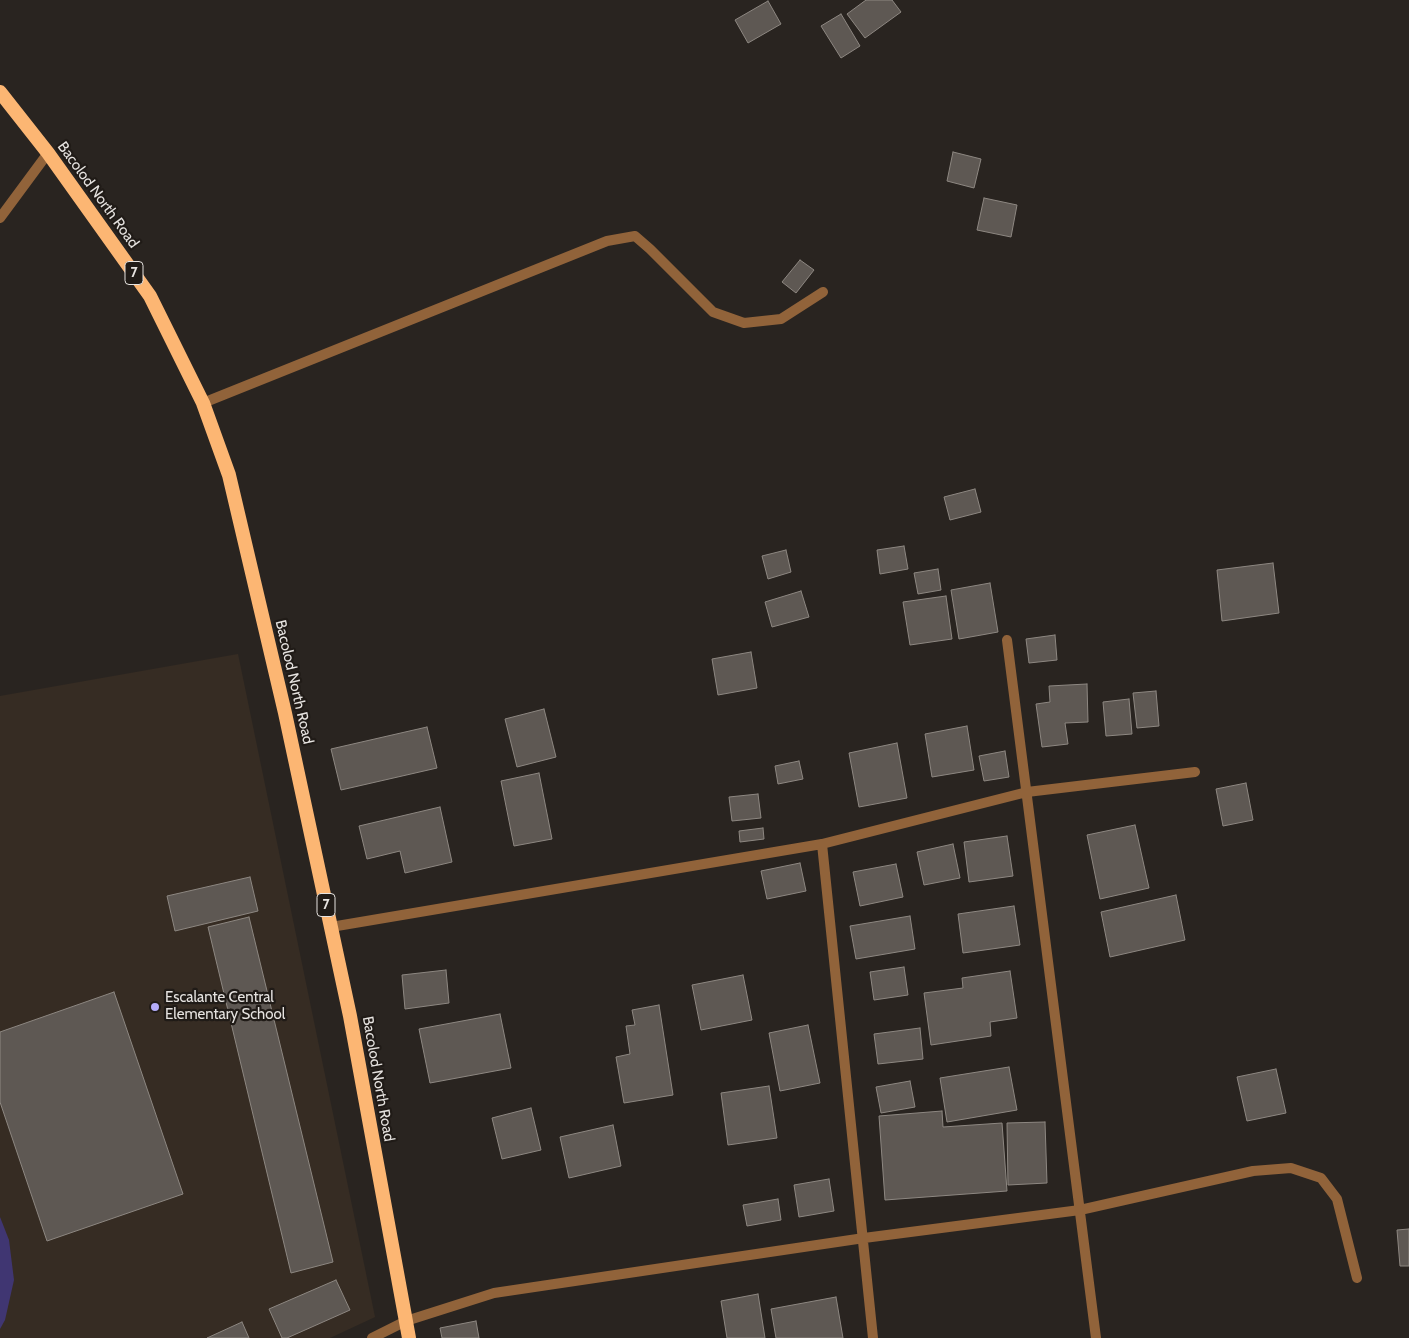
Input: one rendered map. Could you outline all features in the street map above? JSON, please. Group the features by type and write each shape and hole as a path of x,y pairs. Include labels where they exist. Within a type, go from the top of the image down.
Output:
{"highway":[{"name":"Bacolod North Road","path":"0,92 48,153 150,296 203,403 229,475 282,704 350,1016 409,1338"}],"street":[{"path":"0,218 48,153"},
{"path":"203,403 607,241 635,236 713,312 744,324 781,319 823,292"},
{"path":"1007,640 1096,1338"},
{"path":"331,927 822,844 1027,792 1195,772"},
{"path":"822,844 873,1338"},
{"path":"372,1338 406,1321 494,1293 864,1238 1080,1210 1253,1171 1290,1168 1321,1178 1336,1199 1357,1278"}],"shaded area":[{"name":"Escalante Central Elementary School","path":"238,654 375,1317 330,1338 0,1338 0,696"},
{"path":"0,1217 9,1240 14,1280 5,1320 0,1329"}],"building":[{"path":"866,0 892,0 901,12 865,38 847,14"},
{"path":"768,1 781,24 748,43 735,20"},
{"path":"841,14 860,46 841,58 821,26"},
{"path":"953,152 981,159 974,188 947,181"},
{"path":"984,198 1017,205 1011,237 977,230"},
{"path":"800,260 814,270 796,293 782,282"},
{"path":"975,489 981,512 950,520 944,497"},
{"path":"904,546 908,569 880,574 877,550"},
{"path":"786,550 791,572 768,579 762,556"},
{"path":"1273,563 1279,613 1222,621 1217,570"},
{"path":"938,569 941,590 918,594 914,573"},
{"path":"990,583 998,632 959,639 951,590"},
{"path":"801,591 809,617 772,627 765,602"},
{"path":"946,596 952,639 910,645 903,602"},
{"path":"1055,635 1057,660 1029,663 1026,639"},
{"path":"751,652 757,688 718,695 712,659"},
{"path":"1087,684 1088,722 1065,723 1068,744 1042,747 1036,704 1050,702 1049,686"},
{"path":"1156,691 1159,726 1137,728 1133,693"},
{"path":"1129,699 1132,734 1106,736 1103,702"},
{"path":"544,709 556,757 517,767 505,719"},
{"path":"967,726 974,770 932,777 925,734"},
{"path":"427,727 437,768 341,790 331,749"},
{"path":"897,743 907,798 859,807 849,753"},
{"path":"1005,751 1009,777 984,781 979,756"},
{"path":"799,761 803,779 778,784 775,766"},
{"path":"539,773 552,839 514,846 501,781"},
{"path":"1246,783 1253,820 1223,826 1216,789"},
{"path":"758,794 761,818 732,821 729,797"},
{"path":"440,807 452,862 405,873 400,851 367,859 359,826"},
{"path":"1135,825 1149,888 1100,899 1087,835"},
{"path":"763,828 764,839 740,842 739,831"},
{"path":"1007,836 1013,876 969,882 964,842"},
{"path":"953,844 960,878 924,885 917,852"},
{"path":"800,863 806,891 767,899 761,871"},
{"path":"896,864 903,897 860,906 853,872"},
{"path":"250,877 258,911 175,931 167,896"},
{"path":"1176,895 1185,940 1110,957 1101,912"},
{"path":"1014,906 1020,945 963,953 958,914"},
{"path":"910,916 915,949 856,959 850,926"},
{"path":"249,917 333,1262 291,1273 208,927"},
{"path":"904,967 908,995 874,1000 870,972"},
{"path":"446,970 449,1003 405,1009 402,975"},
{"path":"1010,971 1017,1018 990,1022 991,1036 931,1045 924,993 963,988 962,978"},
{"path":"743,975 752,1020 701,1030 692,985"},
{"path":"114,992 183,1194 47,1241 0,1102 0,1032"},
{"path":"659,1005 673,1095 624,1103 616,1057 630,1054 626,1026 635,1025 632,1010"},
{"path":"500,1014 511,1068 430,1083 419,1029"},
{"path":"808,1025 820,1083 780,1091 769,1033"},
{"path":"920,1028 923,1059 878,1064 874,1034"},
{"path":"1009,1067 1017,1110 947,1122 940,1078"},
{"path":"1276,1069 1286,1113 1247,1121 1237,1077"},
{"path":"910,1081 915,1107 881,1113 876,1087"},
{"path":"769,1086 777,1138 728,1145 721,1093"},
{"path":"531,1108 541,1150 502,1159 492,1118"},
{"path":"942,1111 943,1127 1002,1123 1007,1191 885,1200 879,1116"},
{"path":"1045,1122 1047,1183 1008,1185 1007,1123"},
{"path":"613,1125 621,1166 569,1178 560,1137"},
{"path":"829,1179 834,1211 799,1217 794,1185"},
{"path":"778,1199 781,1220 747,1226 743,1205"},
{"path":"1409,1229 1409,1266 1400,1266 1397,1230"},
{"path":"336,1280 350,1310 287,1338 282,1338 269,1309"},
{"path":"758,1294 765,1338 727,1338 721,1301"},
{"path":"836,1297 843,1338 776,1338 771,1309"},
{"path":"476,1321 479,1338 442,1338 440,1328"},
{"path":"242,1322 249,1338 207,1338"}],"place":[{"name":"Escalante Central Elementary School","path":"155,1007"}]}
